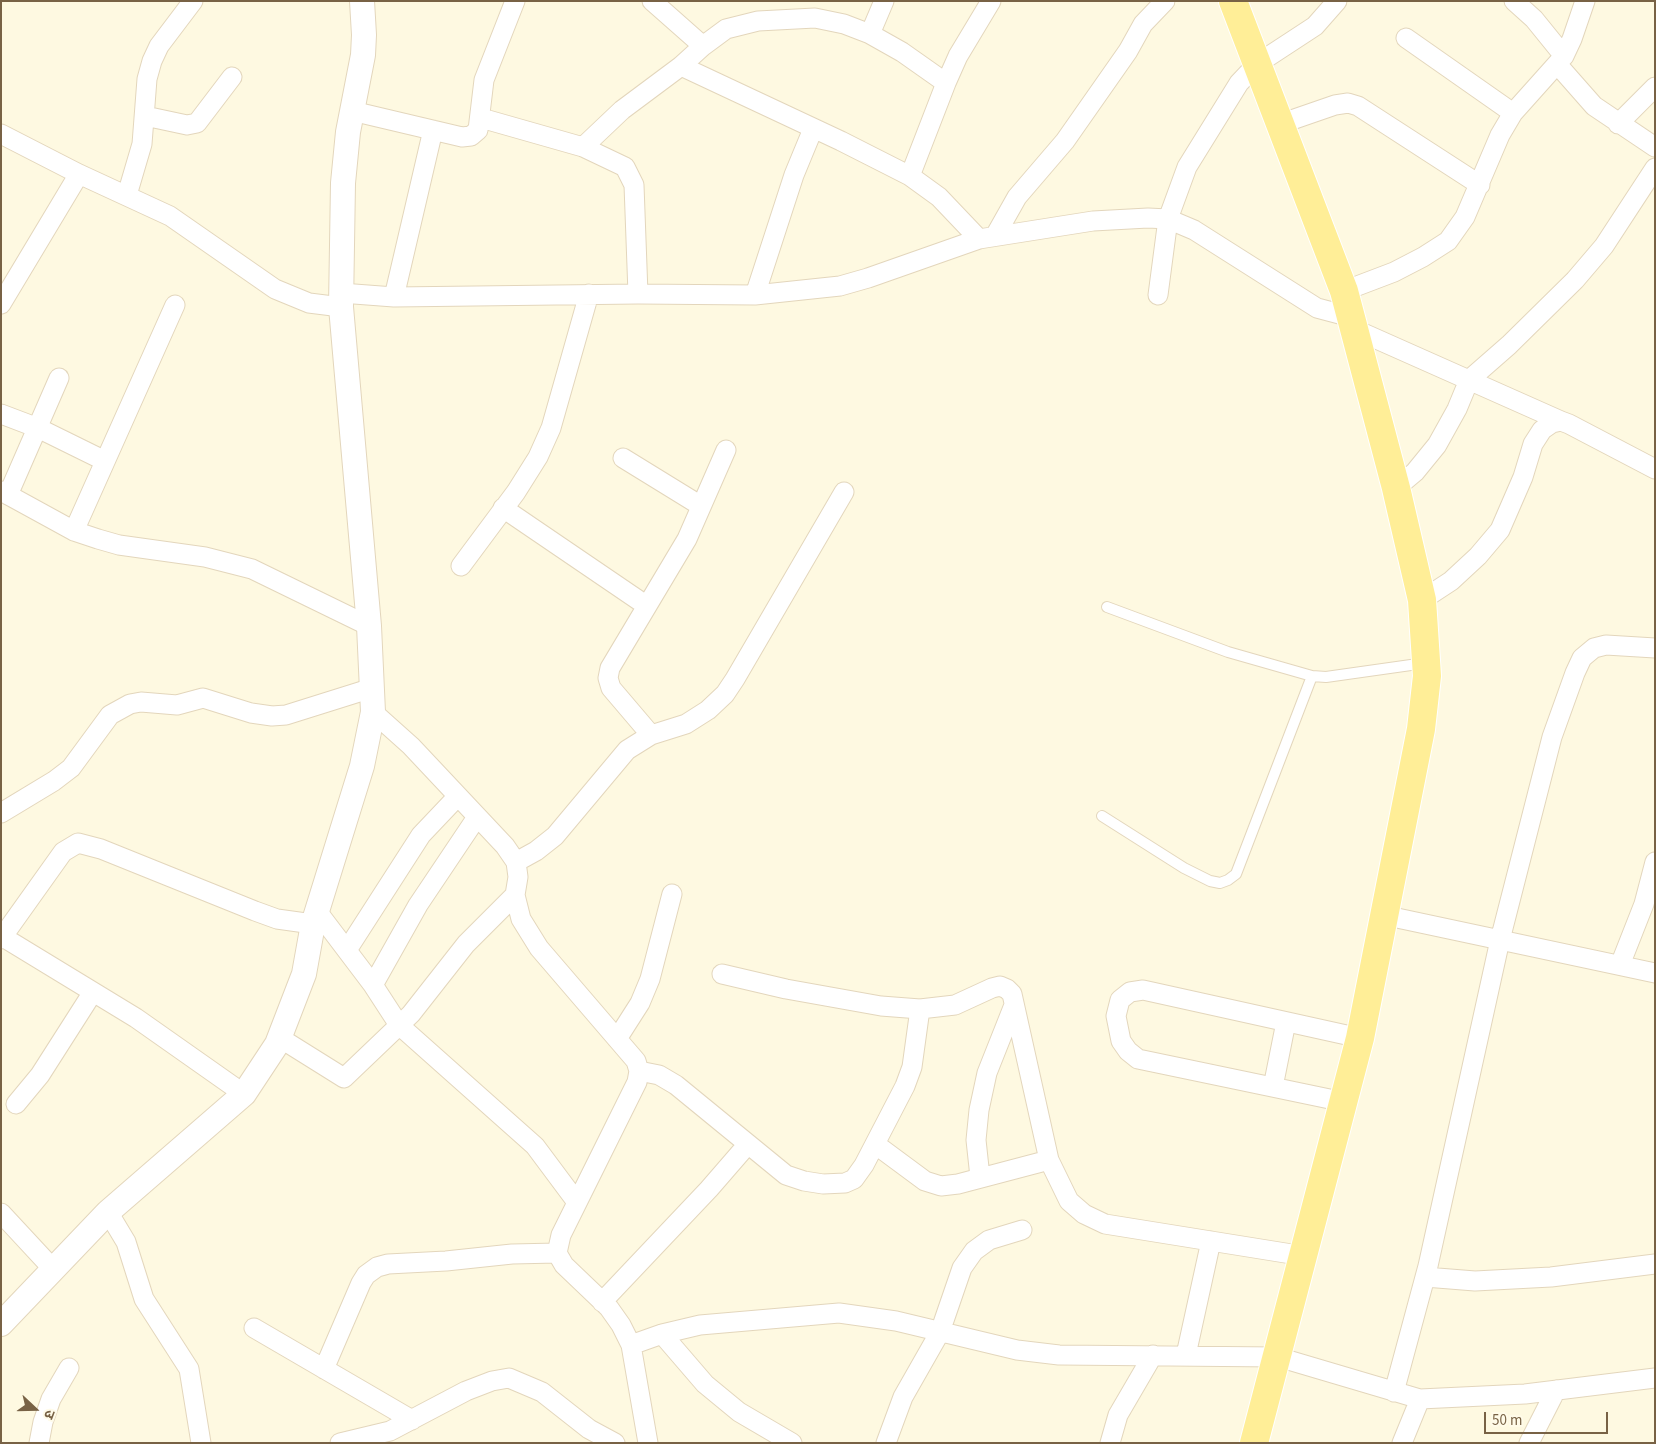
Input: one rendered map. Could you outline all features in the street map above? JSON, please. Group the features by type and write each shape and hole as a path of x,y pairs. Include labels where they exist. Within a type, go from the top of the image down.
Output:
{"main road":[{"path":"1233,1 1344,291 1396,488 1422,600 1426,663 1421,729 1360,1038 1254,1443"}],"street":[{"path":"127,195 138,165 145,116 147,80 152,61 159,46 193,1"},
{"path":"1,1324 108,1212 244,1094 280,1038 304,974 315,917 362,766 374,712 369,626 341,300 343,183 364,35 362,1"},
{"path":"352,111 462,137 471,136 478,130 481,118 480,104 484,80 515,1"},
{"path":"652,1 703,46"},
{"path":"870,34 884,1"},
{"path":"910,176 958,56 991,1"},
{"path":"987,237 1017,196 1065,142 1128,51 1143,24 1165,1"},
{"path":"1158,295 1168,219 1187,168 1239,83 1257,64 1315,26 1337,1"},
{"path":"1514,1 1534,19 1560,60 1594,106 1618,124 1655,147"},
{"path":"1344,291 1409,265 1448,241 1465,217 1500,135 1513,113 1560,60 1572,39 1585,1"},
{"path":"584,147 622,110 681,66 703,46 726,30 758,21 815,18 844,24 870,34 902,52 946,83"},
{"path":"1406,38 1513,113"},
{"path":"681,66 813,130 841,141 910,176 939,197 987,237"},
{"path":"145,116 187,125 197,123 232,76"},
{"path":"1618,124 1655,87"},
{"path":"1280,124 1335,105 1348,103 1358,106 1480,185"},
{"path":"481,118 584,147 625,167 634,185 638,294"},
{"path":"394,298 433,130"},
{"path":"755,295 794,175 813,130"},
{"path":"1,134 79,174 170,216 199,234 275,289 309,303 394,298 589,294 755,295 840,286 987,237 1093,221 1148,218 1168,219 1194,230 1226,249 1285,290 1317,308 1352,323 1468,380 1561,421 1655,470"},
{"path":"1396,488 1415,472 1437,445 1457,409 1468,380 1527,328 1604,246 1655,168"},
{"path":"1,304 79,174"},
{"path":"461,566 538,458 551,428 589,294"},
{"path":"74,531 175,305"},
{"path":"59,378 38,428 4,493 74,531 119,545 205,557 252,570 369,626"},
{"path":"1,414 38,428 105,461"},
{"path":"1422,600 1451,581 1471,563 1500,530 1523,477 1533,444 1542,430 1552,423 1561,421"},
{"path":"651,735 611,688 608,678 614,659 687,539 726,450"},
{"path":"623,458 701,506"},
{"path":"516,862 536,851 555,836 627,750 651,735 686,724 708,710 725,694 736,680 844,492"},
{"path":"503,508 647,606"},
{"path":"1394,1392 1425,1278 1500,940 1552,738 1575,672 1582,658 1594,648 1606,645 1655,648"},
{"path":"1,813 54,781 71,768 110,715 130,704 141,702 177,704 203,698 250,713 279,716 372,688"},
{"path":"374,712 411,746 505,846 516,862 518,877 515,895 521,919 539,948 636,1061 639,1071 637,1082 576,1201 561,1234 557,1253 564,1265 602,1302 621,1325 631,1345 648,1443"},
{"path":"347,950 421,835 458,796"},
{"path":"373,985 418,905 477,817"},
{"path":"244,1094 136,1018 2,938 63,852 70,846 78,844 101,849 277,919 315,917 347,950 399,1025 535,1146 576,1201"},
{"path":"1620,964 1644,904 1655,862"},
{"path":"617,1039 640,1003 650,979 672,894"},
{"path":"280,1038 344,1078 399,1025 437,982 466,944 515,895"},
{"path":"1383,915 1620,964 1655,973"},
{"path":"722,974 786,990 881,1006 920,1009 956,1004 1000,986 1007,989 1012,994 1050,1160 1069,1201 1084,1214 1105,1224 1304,1256"},
{"path":"1344,1102 1138,1058 1128,1051 1121,1041 1116,1016 1120,1000 1130,992 1143,990 1360,1038"},
{"path":"16,1104 40,1075 93,992"},
{"path":"980,1177 976,1140 979,1110 987,1073 1014,1005"},
{"path":"639,1071 659,1075 676,1085 786,1175 804,1181 823,1184 845,1183 854,1179 864,1165 905,1086 912,1067 920,1009"},
{"path":"1273,1087 1286,1022"},
{"path":"602,1302 709,1189 748,1144"},
{"path":"875,1144 925,1181 940,1186 958,1184 1050,1160"},
{"path":"108,1212 126,1242 144,1300 189,1369 201,1443"},
{"path":"1,1213 53,1269"},
{"path":"886,1443 903,1397 940,1332 962,1268 974,1251 989,1240 1022,1230"},
{"path":"1186,1355 1212,1241"},
{"path":"324,1369 361,1282 366,1275 377,1267 388,1264 512,1254 557,1253"},
{"path":"1425,1278 1475,1281 1551,1277 1655,1264"},
{"path":"631,1345 662,1334 700,1325 839,1313 896,1321 1017,1350 1042,1353 1278,1357 1420,1399 1525,1394 1655,1378"},
{"path":"254,1328 412,1420"},
{"path":"662,1334 705,1384 739,1412 792,1443"},
{"path":"1110,1443 1118,1415 1153,1355"},
{"path":"39,1443 43,1422 51,1400 69,1368"},
{"path":"340,1443 390,1431 466,1391 492,1381 509,1378 542,1392 604,1440"},
{"path":"1530,1443 1556,1390"},
{"path":"1402,1443 1420,1399"}],"lane":[{"path":"1107,607 1228,652 1312,676 1326,677 1426,663"},
{"path":"1102,816 1184,868 1210,881 1220,883 1228,880 1236,874 1312,676"}]}
